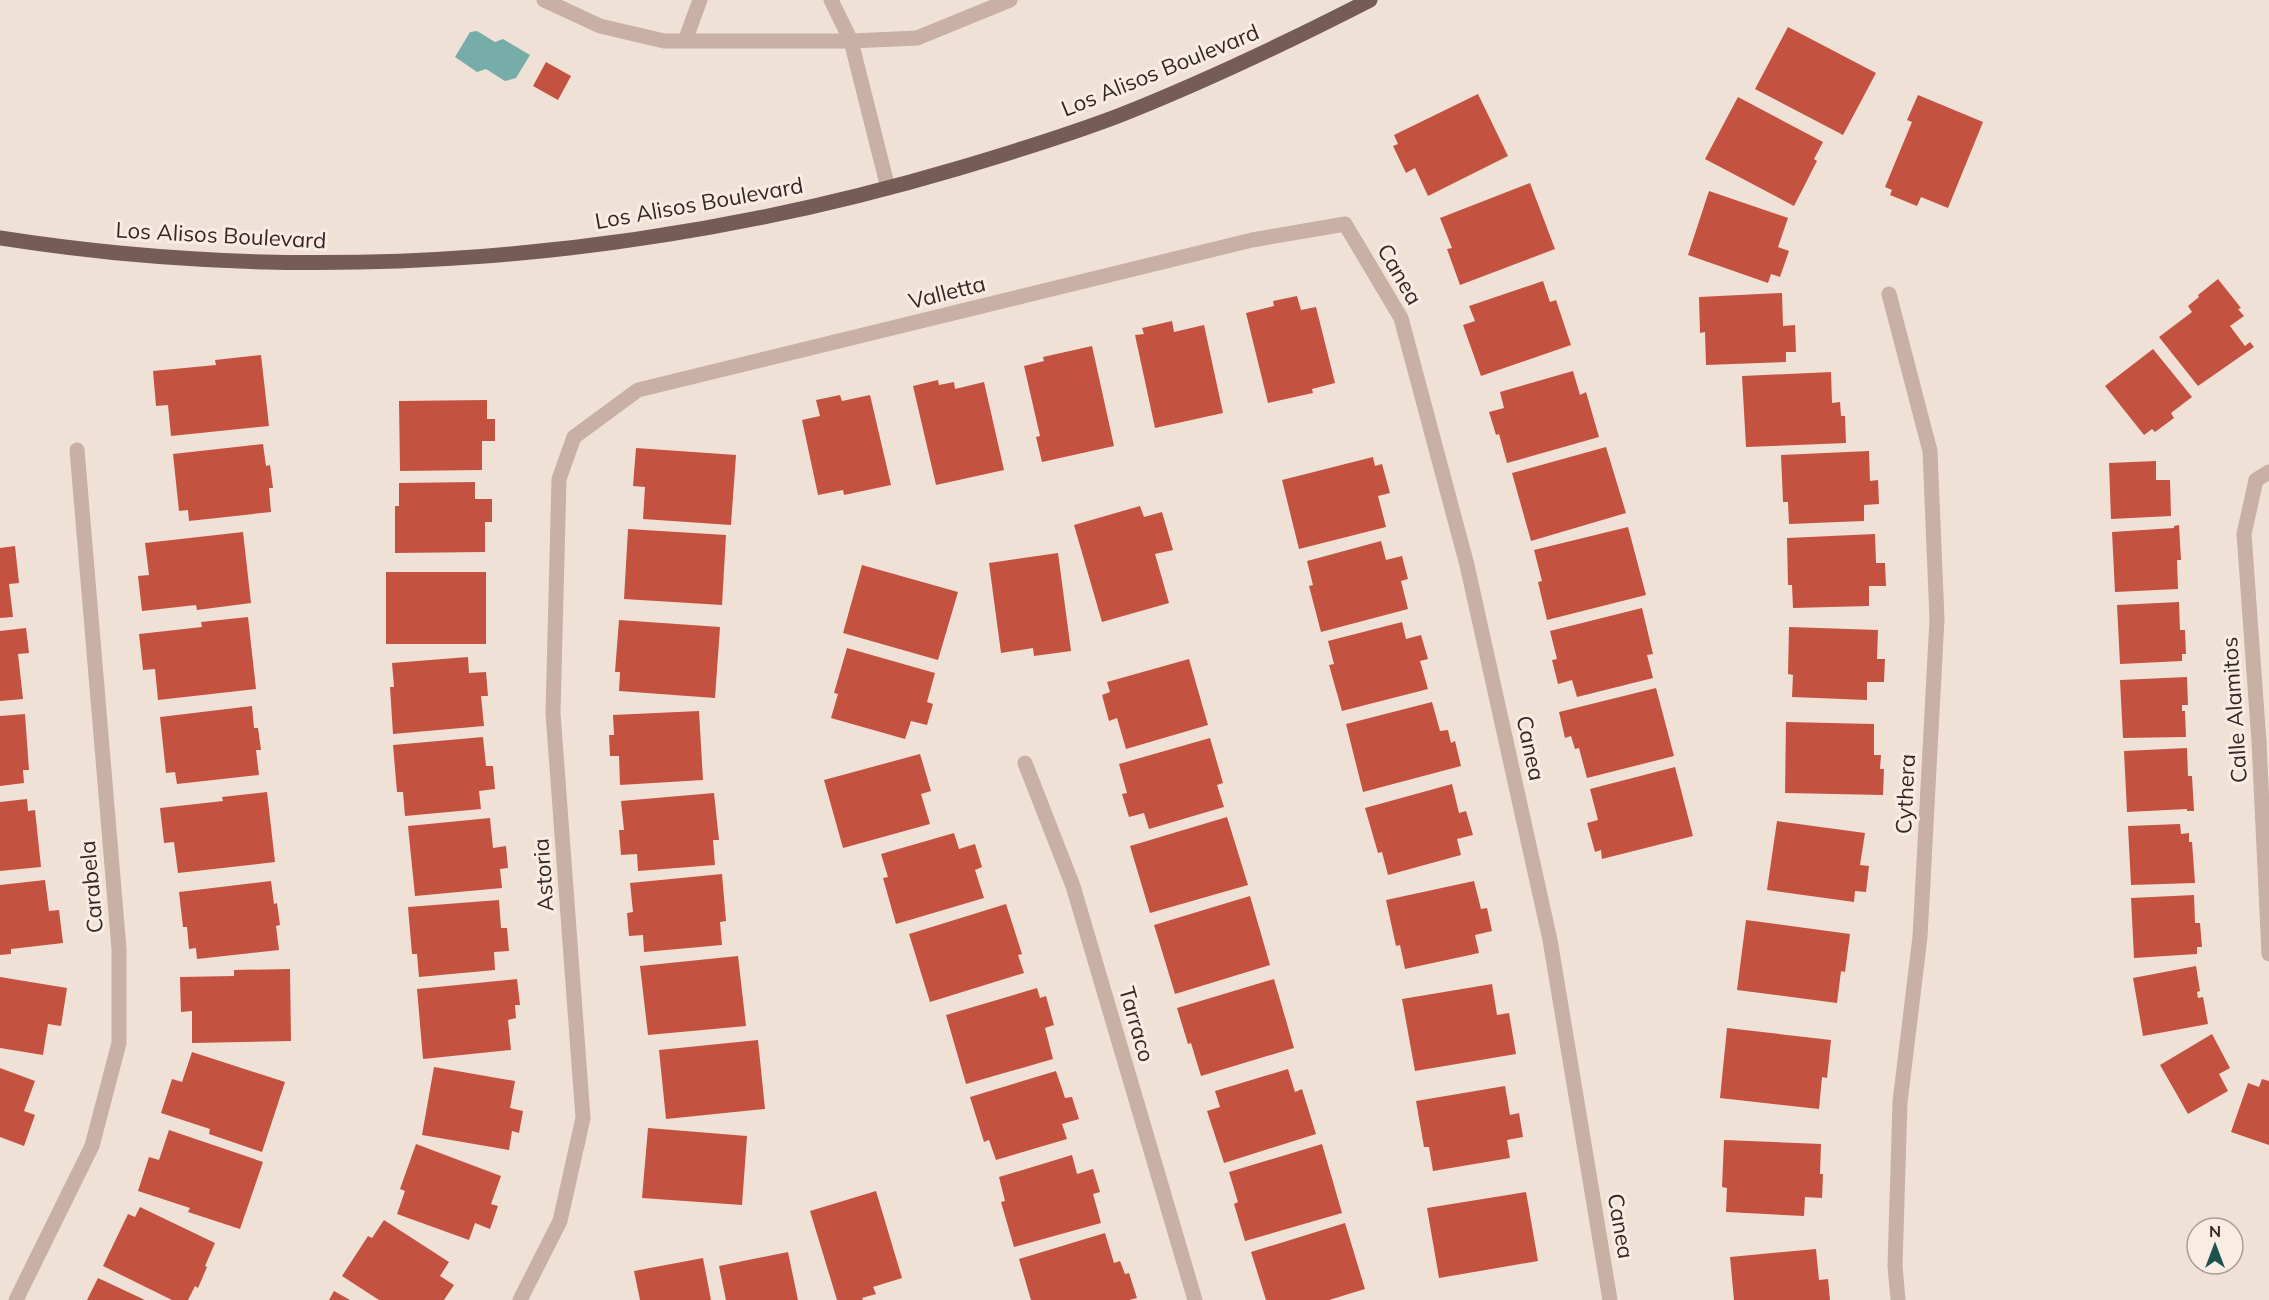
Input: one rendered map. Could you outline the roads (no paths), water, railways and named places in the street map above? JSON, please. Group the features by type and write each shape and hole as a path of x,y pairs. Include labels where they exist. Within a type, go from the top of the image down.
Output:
{"main road":[{"name":"Los Alisos Boulevard","path":"0,238 130,255 248,262 371,262 531,252 643,239 740,223 888,188 1005,154 1116,116 1228,70 1370,0"}],"street":[{"path":"544,0 600,26 664,40 917,38 1010,0"},
{"path":"685,40 700,0"},
{"path":"831,0 851,40 888,188"},
{"name":"Valletta","path":"574,437 638,390 1252,240 1345,224"},
{"name":"Canea","path":"1345,224 1401,318 1467,565 1550,940 1610,1300"},
{"name":"Cythera","path":"1889,294 1930,451 1937,619 1920,937 1899,1102 1894,1266 1898,1300"},
{"name":"Astoria","path":"520,1300 560,1221 583,1118 553,713 560,479 574,437"},
{"name":"Carabela","path":"16,1300 92,1146 119,1043 119,949 77,450"},
{"name":"Calle Alamitos","path":"2269,472 2256,480 2244,534 2264,742 2269,954"},
{"name":"Tarraco","path":"1025,763 1073,886 1195,1300"}],"water":[{"path":"477,31 495,42 503,39 530,55 516,78 505,81 486,69 477,72 455,57 470,32"}]}
